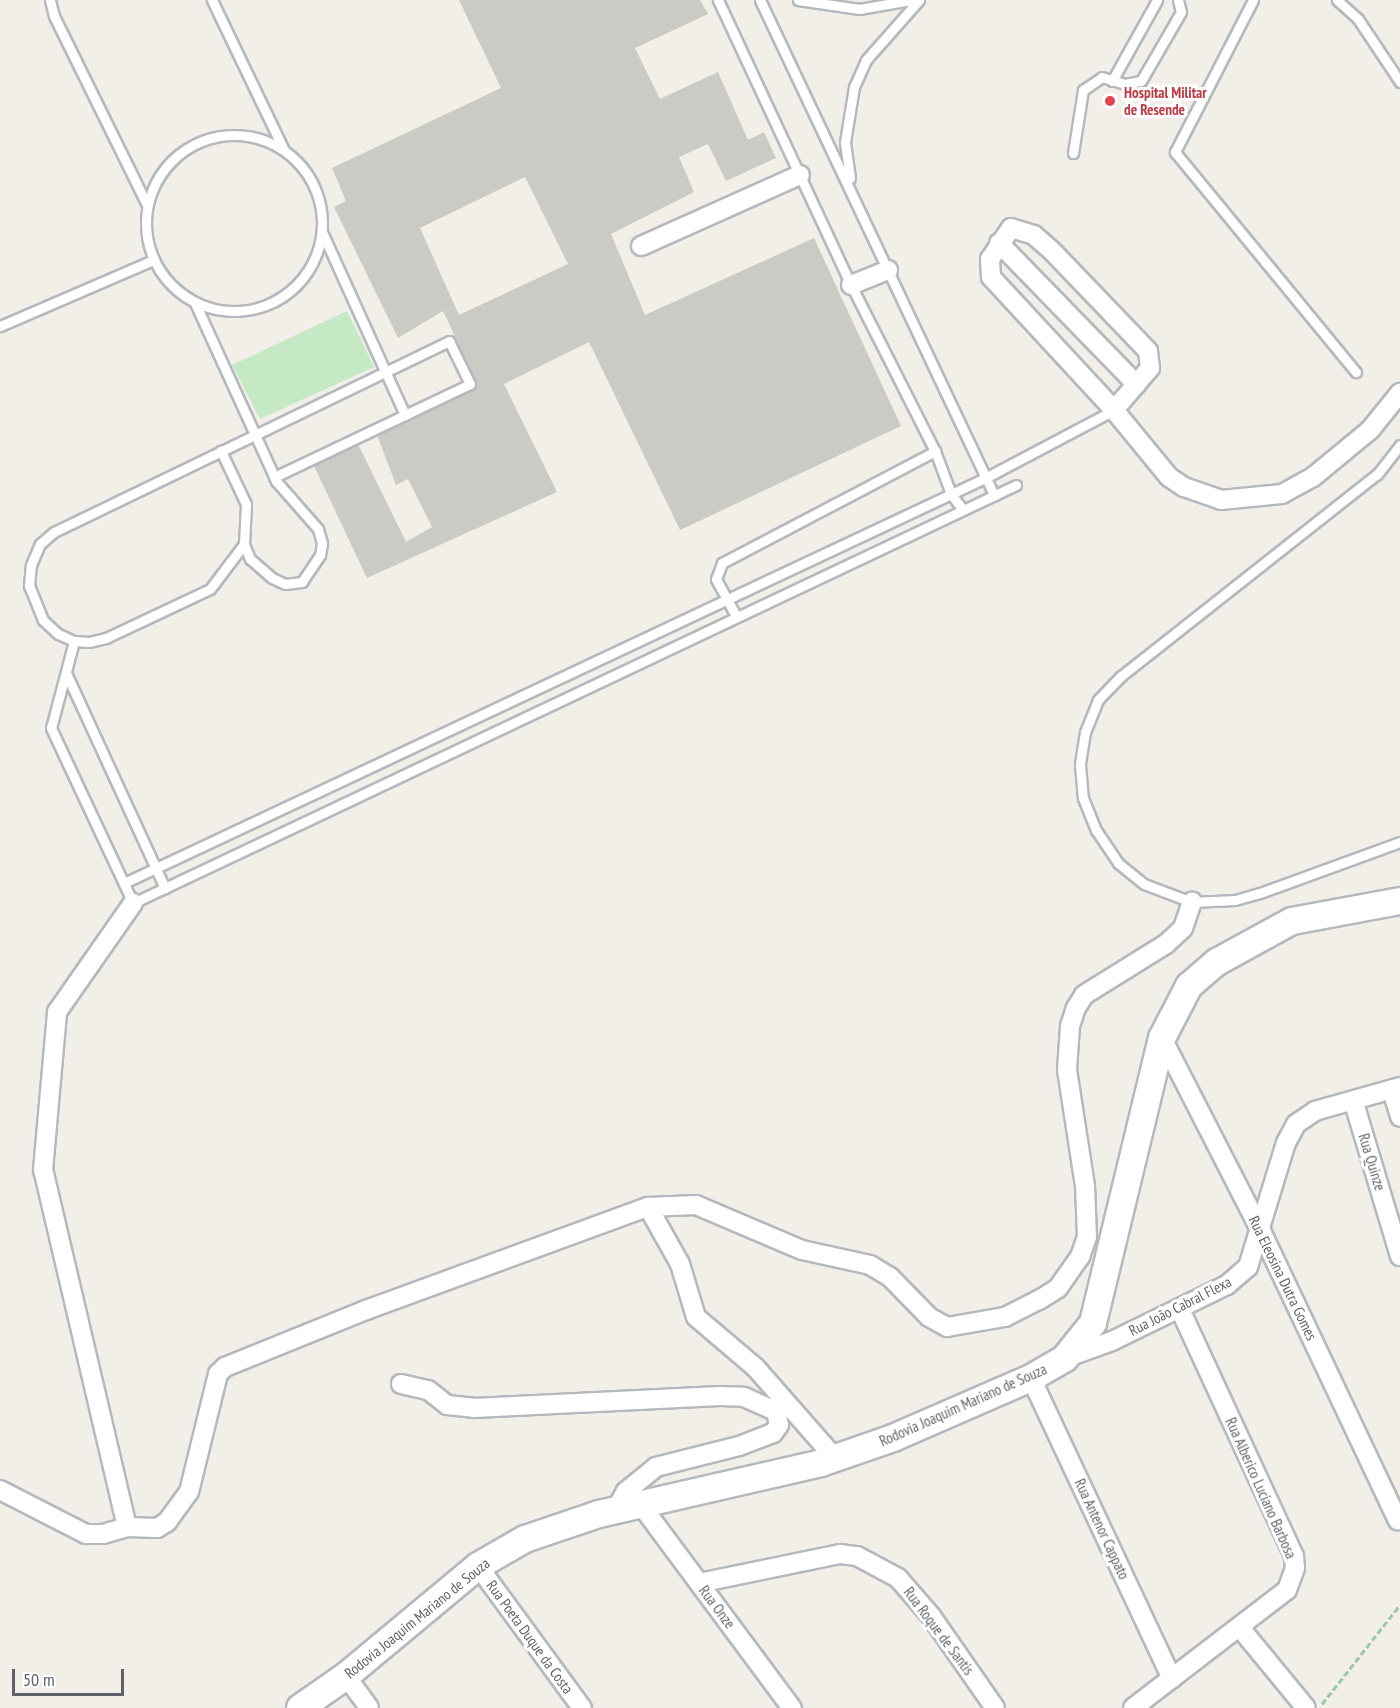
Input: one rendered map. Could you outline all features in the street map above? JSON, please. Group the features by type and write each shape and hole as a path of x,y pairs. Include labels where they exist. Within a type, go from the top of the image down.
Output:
{"main road":[{"name":"Rodovia Joaquim Mariano de Souza","path":"300,1708 346,1676 478,1566 525,1539 616,1510 752,1482 834,1458 893,1438 1031,1378 1065,1358 1093,1323 1162,1038 1189,986 1217,962 1292,921 1400,901"}],"street":[{"path":"641,246 800,175"},
{"path":"1114,410 1150,368 1151,361 1139,339 1034,235 1011,228 999,243 989,264 991,277 1114,410 1169,477 1185,487 1221,500 1250,499 1282,494 1313,477 1370,430 1400,393"},
{"path":"999,243 1136,384"},
{"path":"851,285 888,270"},
{"path":"0,1490 86,1534 103,1534 127,1527 147,1530 167,1522 189,1492 218,1374 225,1367 545,1242 648,1207 696,1205 802,1250 870,1265 890,1277 929,1317 947,1327 1005,1317 1058,1288 1080,1257 1087,1237 1086,1186 1067,1070 1070,1026 1076,1008 1084,995 1166,944 1183,928 1192,902"},
{"path":"127,1527 43,1170 57,1012 133,903"},
{"name":"Rua Eleosina Dutra Gomes","path":"1162,1038 1262,1233 1398,1521"},
{"path":"1396,1088 1400,1117"},
{"name":"Rua João Cabral Flexa","path":"1065,1358 1180,1309 1227,1285 1248,1267 1262,1233 1291,1131 1315,1111 1354,1103 1396,1088"},
{"name":"Rua Quinze","path":"1354,1103 1400,1256"},
{"path":"648,1207 680,1264 696,1317 755,1367 834,1458"},
{"name":"Rua Alberico Luciano Barbosa","path":"1133,1708 1241,1629 1287,1590 1294,1580 1294,1556 1180,1309"},
{"name":"Rua Antenor Cappato","path":"1031,1378 1172,1679"},
{"path":"402,1383 428,1390 447,1405 474,1408 720,1396 744,1397 776,1411 779,1425 773,1433 739,1446 657,1467 626,1491 616,1510"},
{"name":"Rua Onze","path":"642,1505 792,1708"},
{"name":"Rua Roque de Santis","path":"699,1583 840,1554 857,1556 897,1578 931,1616 995,1708"},
{"name":"Rua Poeta Duque da Costa","path":"478,1566 582,1708"},
{"path":"1241,1629 1306,1708"},
{"path":"346,1676 369,1708"}],"lane":[{"path":"50,0 54,16 147,205"},
{"path":"212,0 284,150"},
{"path":"718,0 851,285 935,451 951,494 963,510"},
{"path":"760,0 853,192 994,495"},
{"path":"798,0 859,9 911,0"},
{"path":"853,192 845,142 854,87 866,60 919,0"},
{"path":"1112,81 1157,0"},
{"path":"1073,153 1083,90 1102,77 1112,81 1141,81 1181,12 1178,0"},
{"path":"1253,0 1175,152 1356,372"},
{"path":"1336,0 1358,19 1400,82"},
{"path":"229,134 258,138 284,150 302,166 314,186 321,209 322,232 315,260 299,284 277,301 250,311 222,312 195,303 170,285 153,260 146,233 147,205 157,178 176,155 201,141 229,134"},
{"path":"322,232 405,414"},
{"path":"0,326 153,260"},
{"path":"195,303 274,477 318,529 322,543 314,569 302,582 285,584 258,568 244,544 246,504 221,451"},
{"path":"244,544 210,589 106,638 74,641 43,620 34,603 29,586 31,565 40,544 54,532 449,341 470,384 274,477"},
{"path":"124,883 728,601 987,477 1114,410"},
{"path":"1400,445 1377,474 1155,647 1098,700 1085,732 1080,765 1083,798 1096,830 1119,862 1144,884 1192,902 1244,898 1400,842"},
{"path":"736,616 716,579 722,563 935,451"},
{"path":"74,641 51,728 133,903 1016,485"},
{"path":"66,673 165,888"},
{"path":"264,818 275,835"}],"path":[{"path":"1319,1708 1400,1605"}],"green space":[{"path":"347,311 374,367 260,419 232,365"}],"pier":[{"path":"147,9 188,90 160,107 119,24"}],"building":[{"path":"459,0 700,0 708,14 635,48 660,99 718,72 748,140 764,132 776,158 726,181 708,144 679,157 694,192 611,234 645,315 814,238 901,426 680,530 589,342 504,384 557,492 367,578 314,466 358,444 406,542 432,527 408,479 396,485 377,435 473,390 477,383 443,311 398,338 334,207 346,201 332,168 501,88","holes":["525,177 568,264 459,315 420,228"]}],"place":[{"name":"Hospital Militar de Resende","path":"1110,101"}]}
